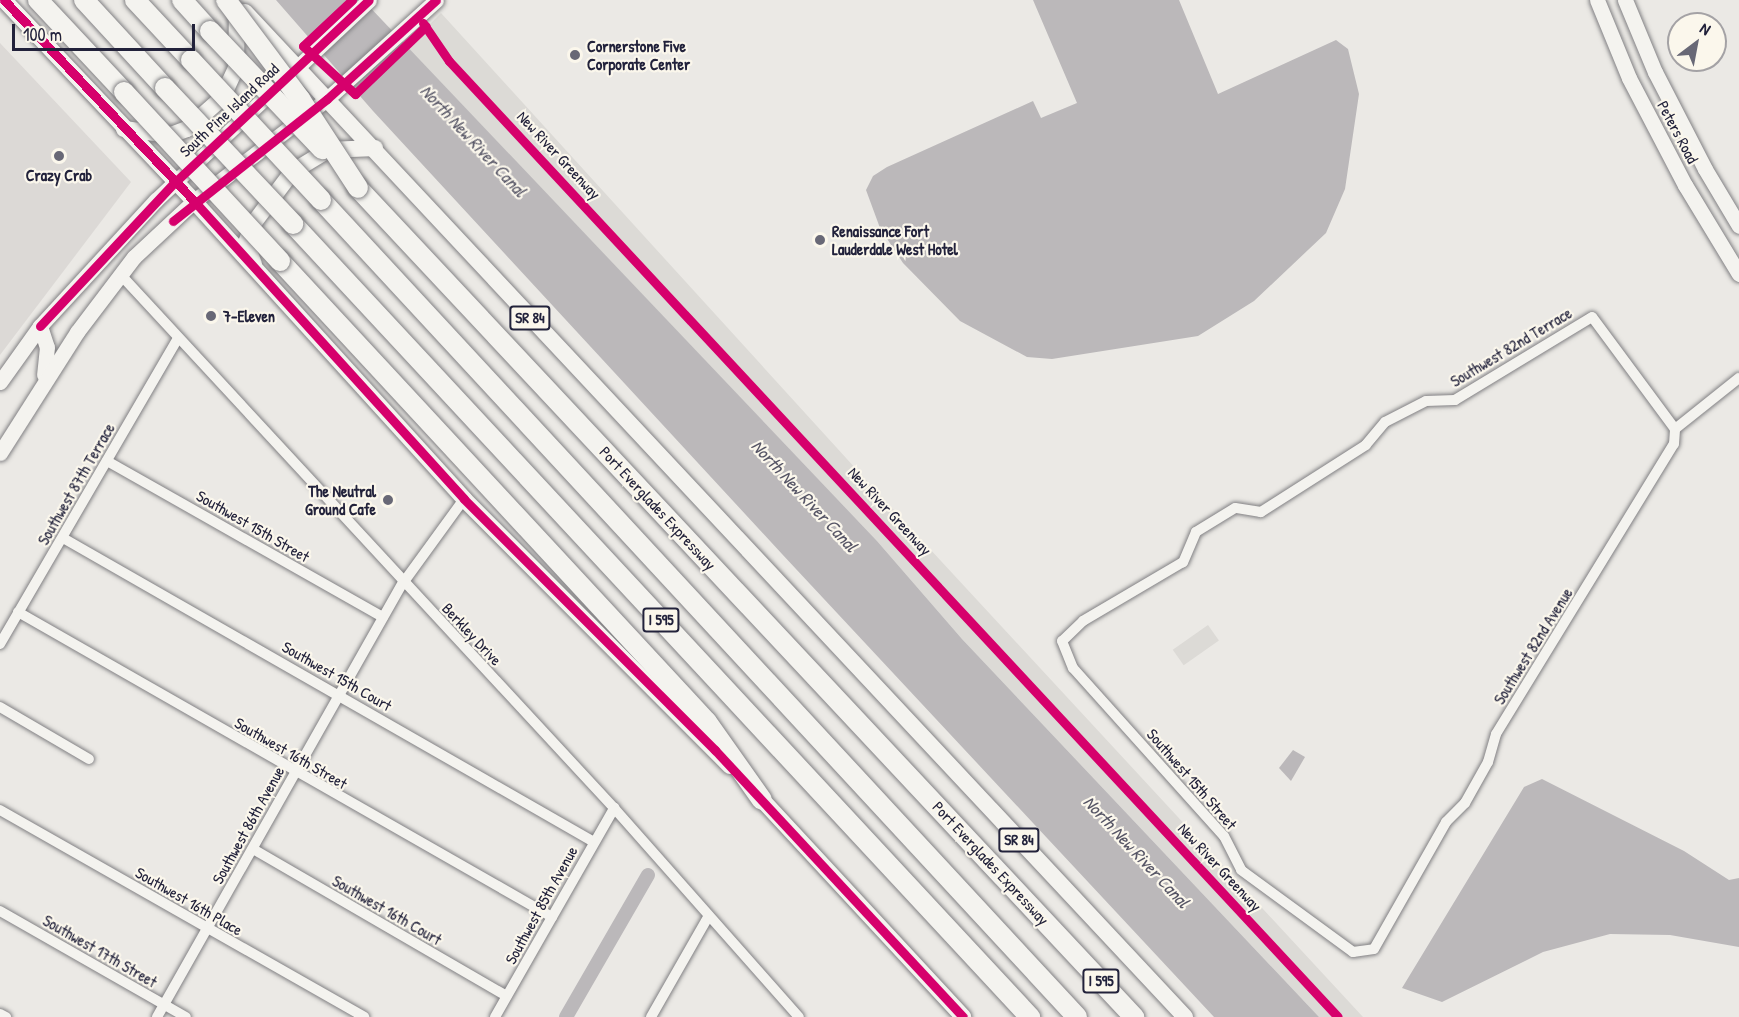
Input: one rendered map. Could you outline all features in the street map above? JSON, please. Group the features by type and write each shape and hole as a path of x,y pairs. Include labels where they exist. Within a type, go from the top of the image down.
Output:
{"highway":[{"path":"38,0 707,722 762,800"},
{"name":"I 595","path":"84,0 1030,1017"},
{"path":"135,0 1077,1017"},
{"name":"Port Everglades Expressway","path":"182,0 1134,1017"},
{"path":"232,1 358,188"}],"main road":[{"path":"4,0 174,183 194,201 256,272 465,499 762,800 963,1017"},
{"name":"South Pine Island Road","path":"0,382 40,326 174,183 369,0"},
{"path":"0,453 40,387 120,274 194,201 327,99 436,0"},
{"name":"Peters Road","path":"1597,0 1629,78 1685,185 1739,274"},
{"name":"Peters Road","path":"1625,0 1695,149 1739,226"},
{"path":"124,129 171,135 187,129 222,98 236,68 232,1"},
{"name":"SR 84","path":"232,1 375,148 584,378 1185,1017"},
{"path":"256,272 246,243 252,224 292,172 328,150 375,148"},
{"path":"40,326 48,364 40,387"}],"street":[{"name":"Berkley Drive","path":"120,274 403,583 614,808 794,1015"},
{"name":"Southwest 82nd Terrace","path":"1062,641 1083,621 1183,561 1196,532 1235,508 1262,512 1366,445 1385,422 1426,401 1455,400 1592,317 1675,429"},
{"name":"Southwest 87th Terrace","path":"0,644 178,338"},
{"path":"1675,429 1739,378"},
{"name":"Southwest 82nd Avenue","path":"1374,949 1446,822 1465,803 1488,762 1496,734 1674,444 1675,429"},
{"name":"Southwest 15th Street","path":"107,461 384,617"},
{"name":"Southwest 86th Avenue","path":"158,1017 294,772 403,583 465,499"},
{"name":"Southwest 15th Court","path":"63,538 594,842"},
{"name":"Southwest 16th Street","path":"18,612 294,772 552,917"},
{"name":"Southwest 15th Street","path":"1062,641 1073,668 1224,836 1241,870 1353,952 1374,949"},
{"path":"0,707 89,759"},
{"name":"Southwest 85th Avenue","path":"495,1017 614,808"},
{"name":"Southwest 16th Place","path":"0,810 364,1017"},
{"name":"Southwest 16th Court","path":"253,849 507,996"},
{"name":"Southwest 17th Street","path":"0,911 186,1017"},
{"path":"651,1017 708,917"},
{"path":"0,1014 6,1017"}],"shaded area":[{"path":"441,13 867,481 1363,1017 1319,1017 962,639 877,541 407,47"},
{"path":"0,43 131,182 0,355"},
{"path":"1208,625 1219,641 1184,665 1173,650"}],"water":[{"name":"North New River Canal","path":"276,0 363,0 877,541 962,639 1319,1017 1214,1017 373,111"},
{"path":"1033,0 1179,0 1218,94 1336,40 1348,49 1359,94 1345,189 1326,233 1254,301 1198,336 1052,359 1027,357 960,321 903,263 880,228 866,190 873,176 887,167 1033,101 1041,118 1077,103"},
{"path":"1293,750 1305,757 1291,781 1279,768"},
{"path":"1542,779 1684,851 1729,880 1739,878 1739,947 1670,935 1610,934 1543,952 1442,1002 1402,988 1524,787"}],"waterway":[{"path":"566,1017 648,875"}],"cycle path":[{"path":"4,0 194,201 464,499 715,750 963,1017"},
{"path":"352,0 303,46 355,94 426,26"},
{"path":"40,326 174,183 369,0"},
{"path":"173,221 327,99 436,0"},
{"name":"New River Greenway","path":"423,23 449,61 1338,1017"}],"place":[{"name":"Cornerstone Five Corporate Center","path":"575,55"},
{"name":"Crazy Crab","path":"59,156"},
{"name":"Renaissance Fort Lauderdale West Hotel","path":"820,240"},
{"name":"7-Eleven","path":"211,316"},
{"name":"The Neutral Ground Cafe","path":"388,500"}]}
